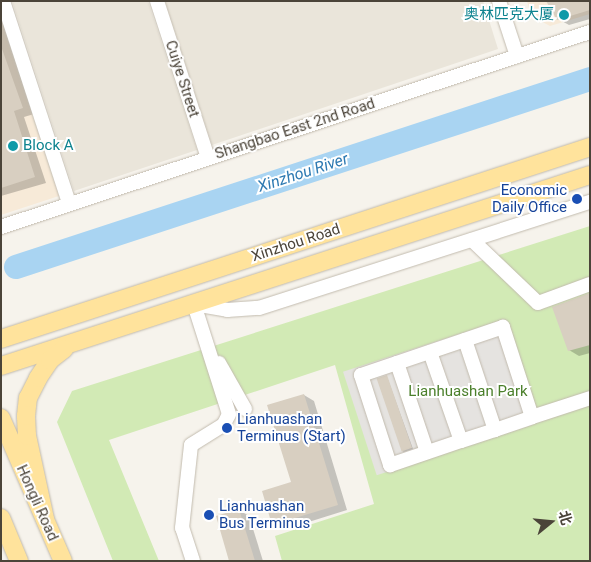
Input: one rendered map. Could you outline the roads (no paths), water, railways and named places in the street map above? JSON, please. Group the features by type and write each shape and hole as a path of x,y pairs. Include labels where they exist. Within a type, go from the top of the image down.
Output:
{"main road":[{"name":"Xinzhou Road","path":"1,339 590,147"},
{"name":"Xinzhou Road","path":"1,366 590,175"},
{"path":"45,519 27,436 26,416 28,398 50,360 70,343"},
{"name":"Hongli Road","path":"1,418 63,561"},
{"path":"1,518 19,561"}],"street":[{"path":"4,1 69,203"},
{"name":"Cuiye Street","path":"157,1 208,158"},
{"path":"499,1 517,56"},
{"name":"Shangbao East 2nd Road","path":"1,227 590,32"},
{"path":"193,561 182,528 192,445 224,424 229,414 194,304 227,310 259,308 590,202"},
{"path":"472,240 538,304 590,284"},
{"path":"532,417 503,327 360,376 390,465 590,398"},
{"path":"204,336 245,409"},
{"path":"465,340 495,430"},
{"path":"430,352 461,441"},
{"path":"397,363 427,452"}],"waterway":[{"name":"Xinzhou River","path":"16,267 590,79"}],"place":[{"name":"奥林匹克大厦","path":"564,15"},
{"name":"Block A","path":"13,146"},
{"name":"Economic Daily Office","path":"577,199"},
{"name":"Lianhuashan Terminus (Start)","path":"227,428"},
{"name":"Lianhuashan Bus Terminus","path":"209,515"}],"park label":[{"name":"Lianhuashan Park","path":"468,392"}]}
